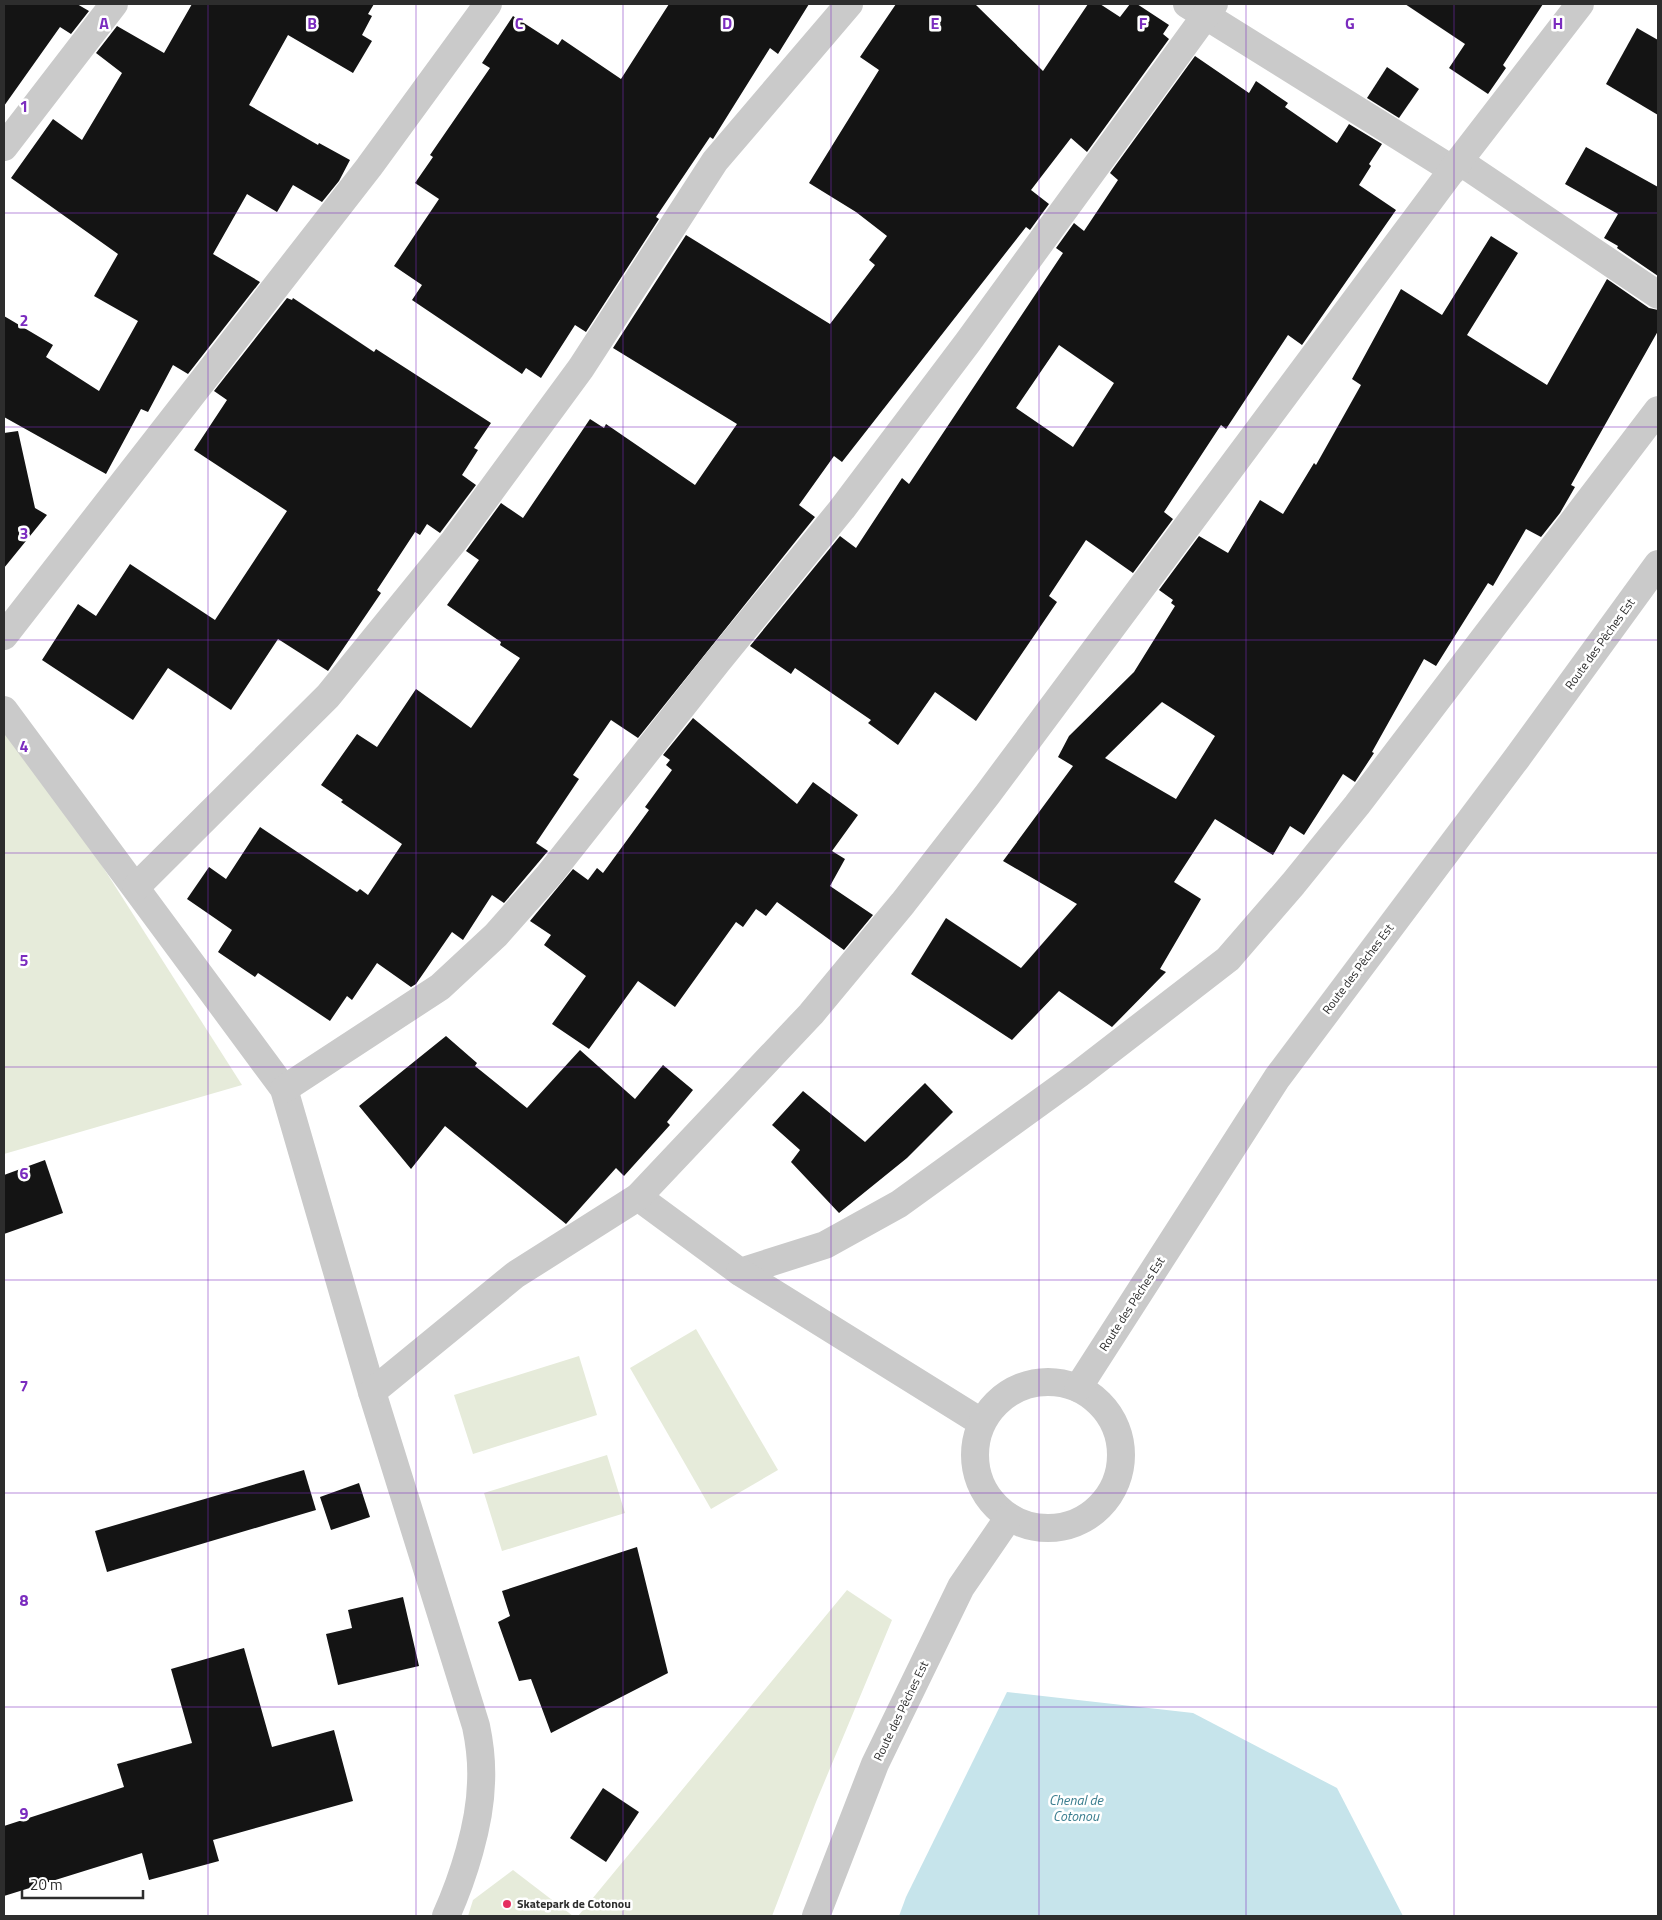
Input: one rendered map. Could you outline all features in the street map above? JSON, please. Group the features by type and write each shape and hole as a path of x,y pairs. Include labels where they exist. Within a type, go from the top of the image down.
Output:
{"street":[{"path":"4,147 114,4"},
{"path":"4,636 368,167 488,4"},
{"path":"136,887 328,696 454,541 581,368 715,162 849,4"},
{"path":"372,1392 515,1275 638,1197 811,1014 903,903 993,787 1456,166 1580,4"},
{"path":"284,1089 440,987 496,935 549,876 718,661 842,509 968,342 1202,8 1456,166 1658,295"},
{"path":"740,1272 825,1244 899,1204 1079,1074 1228,959 1293,884 1357,805 1658,410"},
{"name":"Route des Pêches Est","path":"1078,1388 1277,1078 1517,758 1658,564"},
{"path":"4,710 284,1089 372,1392 476,1726 481,1754 482,1785 466,1866 446,1916"},
{"path":"638,1197 740,1272 981,1422"},
{"path":"1056,1381 1078,1388 1098,1401 1113,1420 1120,1443 1120,1467 1112,1490 1098,1508 1078,1522 1054,1528 1031,1526 1009,1517 993,1504 981,1486 975,1465 975,1444 981,1422 994,1404 1013,1390 1033,1382 1056,1381"},
{"name":"Route des Pêches Est","path":"816,1916 880,1755 961,1588 1009,1517"}],"green space":[{"path":"4,712 242,1085 4,1154"},
{"path":"696,1329 778,1470 711,1509 630,1368"},
{"path":"579,1356 597,1415 473,1454 454,1395"},
{"path":"607,1455 625,1513 502,1551 484,1493"},
{"path":"847,1590 892,1620 816,1802 772,1916 578,1916"},
{"path":"513,1870 573,1916 468,1916 473,1900"}],"water":[{"name":"Chenal de Cotonou","path":"1007,1692 1193,1713 1337,1788 1403,1916 899,1916 906,1897"}],"building":[{"path":"4,4 77,4 89,11 71,34 60,27 4,106"},
{"path":"192,4 374,4 368,14 372,16 362,35 372,41 353,73 288,35 249,105 318,145 319,143 350,160 339,181 322,202 293,185 277,212 247,194 213,254 260,282 188,374 173,365 148,412 141,409 106,474 4,417 4,316 53,345 46,357 99,391 138,321 94,296 118,254 11,178 53,119 82,140 122,73 96,53 117,26 164,53"},
{"path":"669,4 809,4 778,54 770,48 713,139 710,137 656,217 659,219 586,332 575,325 541,378 526,368 522,374 412,300 422,285 394,266 439,199 415,183 433,157 430,155 490,68 482,63 513,16 558,45 562,39 621,79"},
{"path":"896,4 975,4 1043,71 1088,4 1100,4 1120,17 1130,4 1137,4 1169,25 1163,34 1169,39 1087,152 1071,138 1031,190 1049,204 1030,230 1026,227 842,462 834,456 799,505 815,517 638,738 611,720 573,775 579,779 536,843 548,851 504,903 492,895 463,940 452,932 416,984 411,987 377,963 352,1000 347,996 330,1021 258,973 255,977 218,952 232,930 187,899 209,867 226,879 260,827 357,892 360,889 368,895 402,844 341,802 343,800 321,785 357,734 377,747 416,689 471,728 520,658 500,645 501,642 447,605 479,560 466,551 501,503 523,518 590,419 604,428 606,424 695,485 737,424 613,348 686,235 830,324 875,265 869,260 887,236 856,212 809,183 879,70 860,57"},
{"path":"1405,4 1543,4 1503,65 1506,68 1488,94 1449,68 1465,44"},
{"path":"1637,28 1658,40 1658,115 1606,84"},
{"path":"1195,56 1249,93 1256,81 1288,103 1285,107 1337,143 1349,124 1382,144 1369,164 1371,166 1359,185 1396,210 1302,345 1288,335 1226,429 1221,425 1164,512 1173,519 1133,573 1086,540 1049,596 1057,602 976,721 935,692 898,745 868,723 871,720 795,668 791,674 750,646 840,536 856,548 902,478 909,484 1063,253 1056,248 1074,223 1084,231 1118,180 1110,173","holes":["1059,345 1114,383 1073,447 1016,408"]},
{"path":"1387,67 1419,89 1399,118 1367,98"},
{"path":"1586,147 1658,187 1658,276 1617,248 1618,246 1604,238 1618,214 1565,184"},
{"path":"1491,236 1518,253 1467,335 1547,385 1607,279 1649,308 1658,310 1658,331 1571,485 1575,487 1560,513 1541,537 1526,529 1493,586 1488,583 1436,666 1424,659 1372,752 1374,753 1355,782 1343,774 1304,835 1290,826 1273,855 1215,819 1174,882 1201,899 1160,969 1166,972 1112,1027 1059,991 1012,1040 911,974 946,918 1021,968 1077,904 1003,861 1073,766 1058,757 1069,736 1134,672 1175,606 1171,603 1173,600 1159,590 1199,536 1228,553 1260,500 1283,514 1314,463 1316,465 1361,385 1352,379 1401,289 1442,315","holes":["1162,702 1215,736 1176,799 1105,758"]},
{"path":"287,298 292,300 293,298 374,352 376,349 491,423 474,448 478,450 462,475 476,485 440,533 427,524 420,535 415,532 377,590 381,593 328,671 278,639 231,710 168,668 133,720 42,660 78,604 96,616 130,564 215,620 287,511 194,450 227,400 214,391"},
{"path":"18,431 35,508 47,515 4,568 4,433"},
{"path":"693,718 797,804 813,782 858,815 832,851 845,859 830,886 873,915 844,950 777,902 766,916 756,909 743,927 736,922 675,1007 638,981 589,1049 552,1024 586,976 544,945 551,935 530,921 573,869 588,880 597,868 603,873 649,810 645,807 672,770 666,765 670,760 663,755"},
{"path":"446,1036 477,1063 475,1066 527,1108 580,1050 635,1099 663,1065 693,1090 667,1122 670,1125 624,1176 616,1168 566,1224 445,1126 411,1169 359,1106"},
{"path":"925,1083 953,1112 907,1158 839,1213 791,1162 800,1150 772,1125 803,1091 865,1142"},
{"path":"45,1160 63,1213 4,1234 4,1175"},
{"path":"304,1470 316,1510 107,1572 95,1531"},
{"path":"359,1483 370,1517 331,1530 320,1497"},
{"path":"637,1547 668,1673 551,1733 531,1679 519,1681 498,1622 510,1616 502,1591"},
{"path":"403,1597 419,1666 338,1685 326,1634 352,1628 348,1610"},
{"path":"244,1648 272,1747 334,1730 353,1801 213,1840 219,1861 149,1880 142,1853 4,1896 4,1826 124,1787 117,1764 192,1743 171,1669"},
{"path":"603,1788 639,1812 606,1862 570,1838"}],"place":[{"name":"Skatepark de Cotonou","path":"507,1904"}]}
